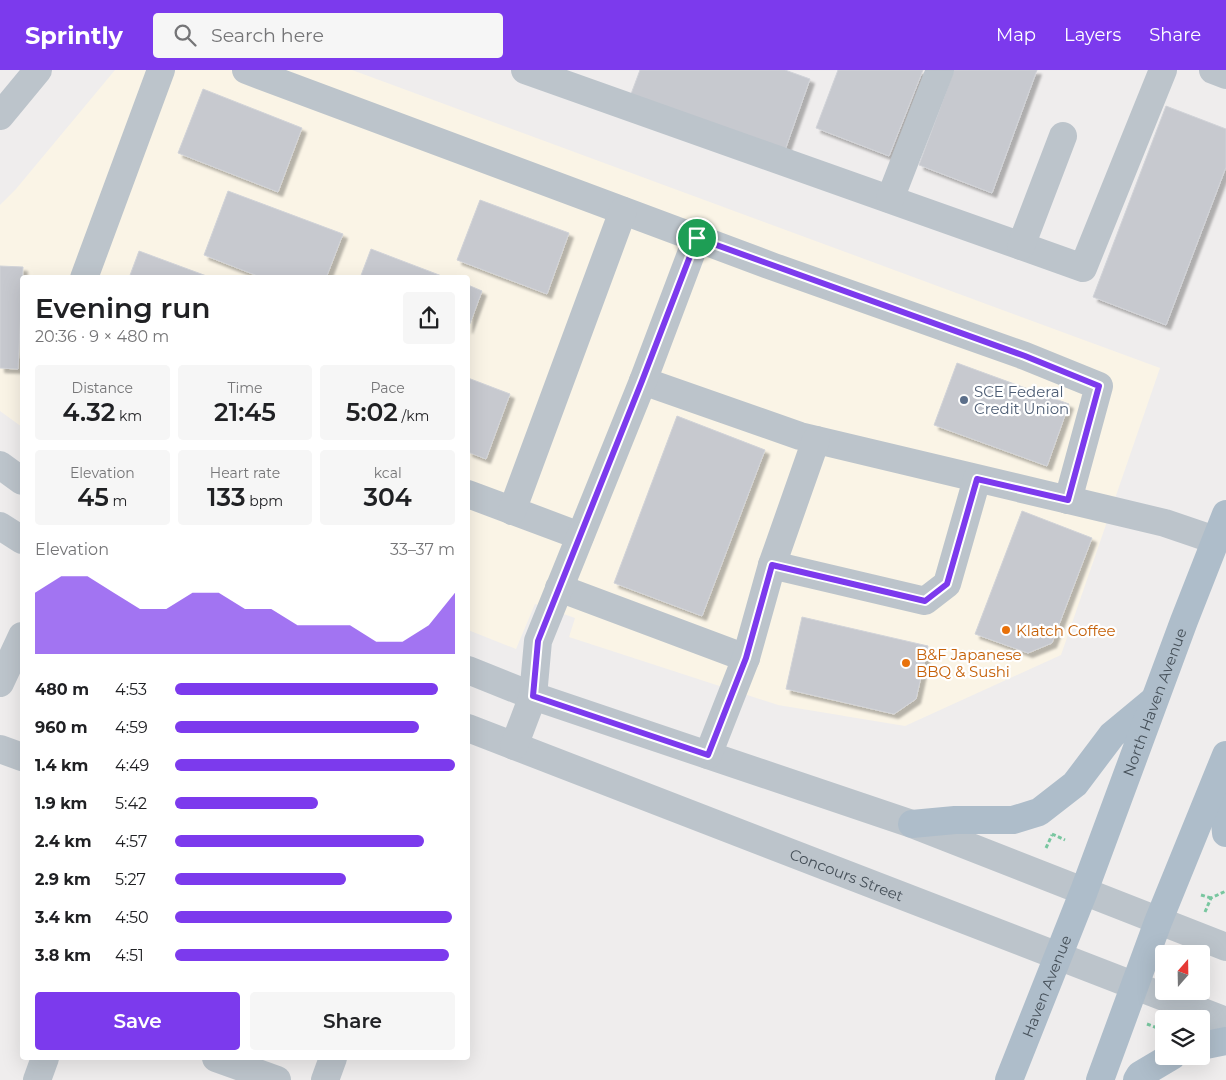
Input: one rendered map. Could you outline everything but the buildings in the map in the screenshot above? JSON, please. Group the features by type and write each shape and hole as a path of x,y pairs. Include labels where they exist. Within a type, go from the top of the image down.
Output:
{"main road":[{"name":"North Haven Avenue","path":"1084,891 1226,514"},
{"path":"912,824 955,820 1013,820 1039,812 1075,784 1112,735 1155,700"},
{"path":"1223,763 1226,833"},
{"path":"1100,1080 1158,922 1223,763"},
{"name":"Haven Avenue","path":"1009,1080 1084,891"},
{"path":"1210,1044 1226,1041"},
{"path":"1137,1080 1140,1075 1157,1065"}],"street":[{"path":"0,116 38,70"},
{"path":"85,275 161,70"},
{"path":"246,70 622,211 1025,356 1099,386 1068,500"},
{"path":"525,70 1083,268 1163,70"},
{"path":"890,199 940,70"},
{"path":"1213,70 1226,75"},
{"path":"1021,246 1063,136"},
{"path":"512,511 622,211"},
{"path":"514,746 533,696 538,641 697,238"},
{"path":"642,381 816,440 1165,523 1215,540"},
{"path":"708,755 746,658 772,565 816,440"},
{"path":"0,465 20,480"},
{"path":"772,565 925,601 947,584 977,479"},
{"path":"470,495 580,536"},
{"path":"0,526 20,539"},
{"path":"559,588 746,658"},
{"path":"11,669 20,642"},
{"path":"470,671 533,696 912,824 1158,922 1226,946"},
{"name":"Concours Street","path":"470,729 1226,1021"},
{"path":"0,748 20,756"},
{"path":"37,1080 45,1060"},
{"path":"222,1060 277,1080"},
{"path":"325,1080 332,1060"}],"path":[{"path":"1045,849 1052,835 1065,840"},
{"path":"1205,913 1211,898 1226,891"},
{"path":"1201,894 1211,898"},
{"path":"1146,1024 1155,1027"}],"shaded area":[{"path":"115,70 352,70 1160,368 1061,655 905,726 778,705 569,637 575,618 535,604 516,649 470,631 470,275 20,275 20,426 0,411 0,205 16,189"}],"place":[{"name":"SCE Federal Credit Union","path":"964,400"},
{"name":"Klatch Coffee","path":"1006,630"},
{"name":"B&F Japanese BBQ & Sushi","path":"906,663"}],"route":[{"path":"697,238 1025,356 1099,386 1068,500 977,479 947,584 925,601 772,565 746,658 708,755 533,696 538,641 697,238"}]}
